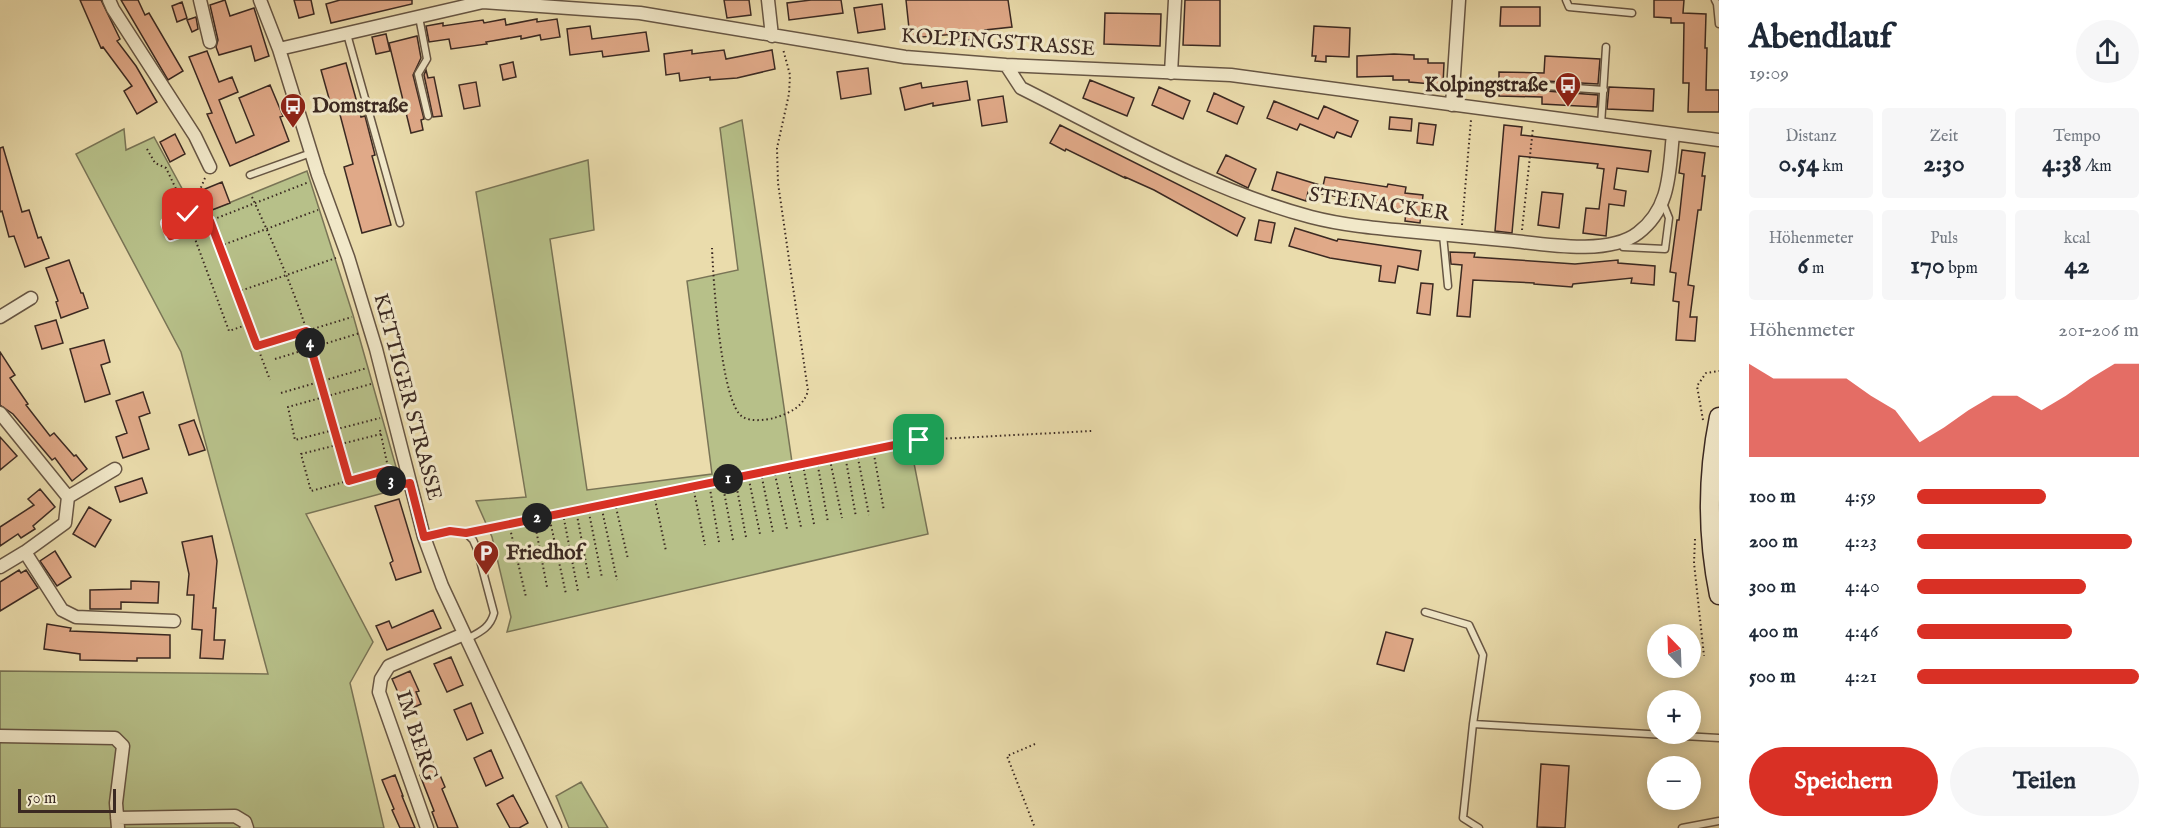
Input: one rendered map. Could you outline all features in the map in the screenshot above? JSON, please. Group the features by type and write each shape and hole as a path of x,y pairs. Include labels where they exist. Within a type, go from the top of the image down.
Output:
{"street":[{"path":"109,0 195,136 210,167"},
{"path":"200,0 210,42"},
{"name":"KETTIGER STRASSE","path":"260,0 279,49 348,257 376,349 424,537 442,586 555,828"},
{"path":"768,0 776,37"},
{"path":"1171,73 1175,0"},
{"path":"1452,105 1459,0"},
{"name":"KOLPINGSTRASSE","path":"279,49 483,2 554,3 640,13 905,57 1006,65 1231,75 1719,140"},
{"name":"STEINACKER","path":"1006,65 1021,88 1198,177 1253,199 1312,218 1365,227 1599,247 1622,243 1638,233 1656,216 1666,196 1673,134"},
{"path":"0,317 31,298"},
{"path":"0,413 68,497 65,523 0,567"},
{"path":"1719,417 1713,452 1710,500 1711,540 1719,595"},
{"path":"68,497 116,469"},
{"path":"25,552 62,610 76,617 174,621"},
{"name":"IM BERG","path":"427,828 379,692 381,679 389,666 465,637"},
{"path":"0,736 115,738 123,746 116,803 117,823 235,816 245,822 248,828"}],"lane":[{"path":"1566,0 1569,7 1632,14"},
{"path":"1715,0 1718,4 1719,24"},
{"path":"419,16 427,59 418,74 428,116"},
{"path":"347,33 400,223"},
{"path":"1601,125 1606,46"},
{"path":"1546,86 1604,90"},
{"path":"250,175 312,153"},
{"path":"1622,243 1623,247 1665,249 1669,218 1662,202"},
{"path":"1442,234 1448,286"},
{"path":"424,537 450,531 466,533 473,540 477,549 494,613 491,623 483,631 465,637"},
{"path":"1425,612 1469,625 1482,655 1463,818 1479,828"},
{"path":"1473,724 1719,738"},
{"path":"1682,828 1719,821"}],"path":[{"path":"712,248 713,279 725,374 729,397 735,410 742,417 754,420 789,413 805,400 808,391 778,183 777,148 789,94 790,75 776,37"},
{"path":"1461,236 1472,108"},
{"path":"1521,242 1534,117"},
{"path":"147,149 154,163 166,168 188,214 166,223 171,236 311,181"},
{"path":"210,167 199,192 270,380"},
{"path":"252,196 287,275 306,331 350,485"},
{"path":"220,246 320,209"},
{"path":"191,228 230,332 249,324"},
{"path":"237,292 336,258"},
{"path":"257,346 355,316"},
{"path":"275,359 360,333"},
{"path":"281,393 370,367"},
{"path":"374,383 288,407 295,440 382,418"},
{"path":"466,533 919,440 1092,431"},
{"path":"388,470 311,491 301,454 380,432 392,486 410,483"},
{"path":"873,449 884,511"},
{"path":"857,453 869,514"},
{"path":"845,455 856,517"},
{"path":"830,458 842,519"},
{"path":"817,461 828,522"},
{"path":"802,464 814,524"},
{"path":"788,467 801,527"},
{"path":"774,470 787,529"},
{"path":"761,473 773,532"},
{"path":"748,475 760,534"},
{"path":"735,478 746,537"},
{"path":"722,481 733,540"},
{"path":"708,483 719,542"},
{"path":"693,487 705,545"},
{"path":"654,495 666,551"},
{"path":"615,502 628,559"},
{"path":"601,505 617,580"},
{"path":"588,508 602,578"},
{"path":"576,510 589,579"},
{"path":"562,513 579,591"},
{"path":"549,516 566,594"},
{"path":"534,519 547,587"},
{"path":"509,524 526,597"},
{"path":"1035,744 1007,756 1035,828"}],"green space":[{"path":"742,120 792,462 909,438 928,534 507,632 511,617 492,537 476,501 526,497 476,192 588,160 594,230 550,239 587,490 712,474 687,281 738,270 720,128"},
{"path":"124,129 126,150 154,137 197,216 307,171 353,315 402,488 306,514 373,642 350,683 384,828 0,828 0,671 268,674 181,352 76,154"},
{"path":"581,782 608,828 569,828 556,796"}],"building":[{"path":"80,0 101,0 120,39 117,41 136,66 157,102 137,114 124,91 132,86 103,47 101,48"},
{"path":"121,0 138,0 145,15 149,13 183,71 168,80"},
{"path":"225,0 230,16 254,8 269,56 255,61 251,46 219,55 210,5"},
{"path":"294,0 311,0 314,14 299,18"},
{"path":"340,0 412,0 412,4 331,23 326,4"},
{"path":"724,0 749,0 751,15 727,18"},
{"path":"841,0 843,13 789,20 787,3"},
{"path":"906,0 1008,0 1012,27 985,30 986,38 957,41 956,34 910,38"},
{"path":"1185,0 1220,0 1220,46 1183,45"},
{"path":"1654,0 1684,0 1683,13 1706,14 1706,90 1719,90 1719,112 1688,112 1689,83 1683,83 1684,23 1671,23 1671,18 1654,17"},
{"path":"182,2 187,18 177,22 172,6"},
{"path":"882,4 885,29 858,33 854,8"},
{"path":"1501,7 1540,7 1540,26 1500,26"},
{"path":"1105,13 1161,14 1160,46 1104,44"},
{"path":"196,17 198,29 192,32 187,20"},
{"path":"505,19 506,25 537,19 537,22 557,19 560,37 541,40 540,35 521,39 521,36 451,49 449,39 429,42 426,26 483,20 484,23"},
{"path":"590,26 592,39 646,32 649,51 603,57 602,51 570,55 567,29"},
{"path":"1314,26 1350,28 1349,57 1326,56 1326,62 1315,61 1316,56 1312,56"},
{"path":"386,34 390,51 376,54 372,37"},
{"path":"417,36 421,58 413,75 424,119 421,120 423,130 411,133 389,43"},
{"path":"692,50 692,54 724,50 726,59 772,50 775,69 737,78 710,80 710,77 680,81 679,73 666,75 664,54"},
{"path":"207,51 219,82 232,77 238,92 219,100 236,143 254,135 239,98 270,85 283,116 280,117 289,141 230,166 207,114 212,113 189,57"},
{"path":"1414,55 1414,59 1428,59 1428,63 1444,63 1443,85 1393,80 1393,76 1357,77 1357,56"},
{"path":"1545,56 1600,59 1598,84 1546,81 1541,86 1546,91 1598,95 1597,107 1542,104 1542,97 1499,96 1499,72 1544,73"},
{"path":"513,62 516,77 503,80 500,65"},
{"path":"346,63 361,117 365,116 375,155 372,156 391,225 362,233 344,167 353,164 338,107 332,109 321,70"},
{"path":"868,68 871,94 841,99 837,72"},
{"path":"426,70 428,78 434,77 442,116 433,117 424,75"},
{"path":"1090,80 1134,98 1127,116 1083,98"},
{"path":"967,81 970,100 933,106 933,103 905,110 900,88 921,83 922,88"},
{"path":"476,82 480,106 464,109 459,85"},
{"path":"1159,87 1190,101 1183,119 1152,105"},
{"path":"1609,87 1654,89 1653,111 1607,109"},
{"path":"1214,93 1244,107 1237,124 1207,111"},
{"path":"1003,96 1007,122 982,126 978,100"},
{"path":"1274,101 1318,119 1324,106 1358,121 1351,137 1337,132 1334,138 1300,124 1297,130 1267,118"},
{"path":"1390,117 1412,119 1411,131 1389,129"},
{"path":"1419,123 1436,125 1433,145 1417,143"},
{"path":"1060,125 1245,218 1237,236 1154,190 1050,143"},
{"path":"1504,125 1522,127 1521,135 1651,151 1648,172 1617,168 1614,189 1626,191 1624,206 1609,204 1606,236 1583,233 1586,208 1599,209 1604,169 1597,168 1598,164 1519,156 1512,233 1495,231"},
{"path":"175,134 185,154 170,162 160,142"},
{"path":"3,147 22,212 29,210 38,238 41,237 49,258 25,267 14,236 9,237 2,211 0,212 0,148"},
{"path":"1682,150 1705,153 1701,210 1698,210 1688,285 1694,286 1690,317 1697,317 1695,341 1676,340 1679,302 1673,301 1676,273 1670,272 1684,174 1679,173"},
{"path":"1226,155 1256,169 1248,188 1217,173"},
{"path":"1277,172 1323,186 1325,177 1387,187 1388,184 1406,187 1405,193 1423,195 1420,223 1405,221 1406,211 1384,206 1384,204 1308,192 1306,201 1272,190"},
{"path":"222,182 230,203 212,210 205,189"},
{"path":"1542,192 1563,194 1559,228 1538,225"},
{"path":"1259,220 1275,223 1271,243 1255,240"},
{"path":"1295,228 1337,241 1338,239 1421,251 1418,270 1398,266 1395,283 1379,281 1381,266 1330,258 1289,246"},
{"path":"1450,252 1475,253 1474,257 1575,264 1618,260 1618,263 1655,266 1654,285 1631,283 1632,278 1573,284 1572,287 1473,280 1470,317 1457,316 1462,265 1451,264"},
{"path":"69,260 88,308 61,318 56,302 58,301 46,268"},
{"path":"1421,283 1433,284 1430,315 1417,313"},
{"path":"56,320 63,343 42,349 35,326"},
{"path":"104,340 110,362 101,365 110,394 85,402 70,349"},
{"path":"0,352 15,375 10,378 28,404 26,405 50,436 54,433 87,469 72,481 55,458 52,460 13,414 0,405"},
{"path":"143,392 150,413 139,417 149,449 123,458 116,437 127,433 116,401"},
{"path":"194,420 205,450 189,455 179,425"},
{"path":"0,437 17,456 0,470"},
{"path":"142,478 147,493 120,502 115,487"},
{"path":"40,489 55,507 33,526 35,529 21,538 18,534 0,546 0,527 34,505 28,499"},
{"path":"399,499 421,572 396,580 390,563 393,561 375,506"},
{"path":"89,507 111,520 95,547 73,534"},
{"path":"212,536 217,561 213,608 216,608 214,640 225,640 223,659 200,658 202,630 192,629 194,595 187,595 189,574 182,542"},
{"path":"55,551 71,577 57,586 40,561"},
{"path":"19,570 21,573 26,570 38,588 0,611 0,582"},
{"path":"131,581 159,582 158,603 121,602 121,609 90,609 90,590 131,589"},
{"path":"433,610 441,628 387,650 376,626 389,621 392,628"},
{"path":"47,624 71,628 70,631 170,635 170,658 137,658 137,661 80,660 80,654 44,649"},
{"path":"1386,632 1413,639 1404,671 1377,664"},
{"path":"451,657 463,685 447,692 434,664"},
{"path":"410,671 419,691 416,692 421,704 406,711 392,679"},
{"path":"471,703 483,733 467,740 454,710"},
{"path":"420,724 435,769 437,768 445,787 442,789 458,828 438,828 432,812 434,811 420,775 422,774 407,729"},
{"path":"491,750 503,778 486,786 474,758"},
{"path":"1541,764 1569,766 1565,828 1537,827"},
{"path":"395,775 415,828 400,828 392,810 394,809 382,780"},
{"path":"513,795 528,823 519,828 510,828 497,804"}],"place":[{"name":"Kolpingstraße","path":"1568,108"},
{"name":"Domstraße","path":"293,129"},
{"name":"Friedhof","path":"486,576"}],"route":[{"path":"188,214 166,223 171,236 210,221 257,346 306,331 349,481 388,470 392,486 410,483 424,537 450,531 466,533 919,440"}]}
